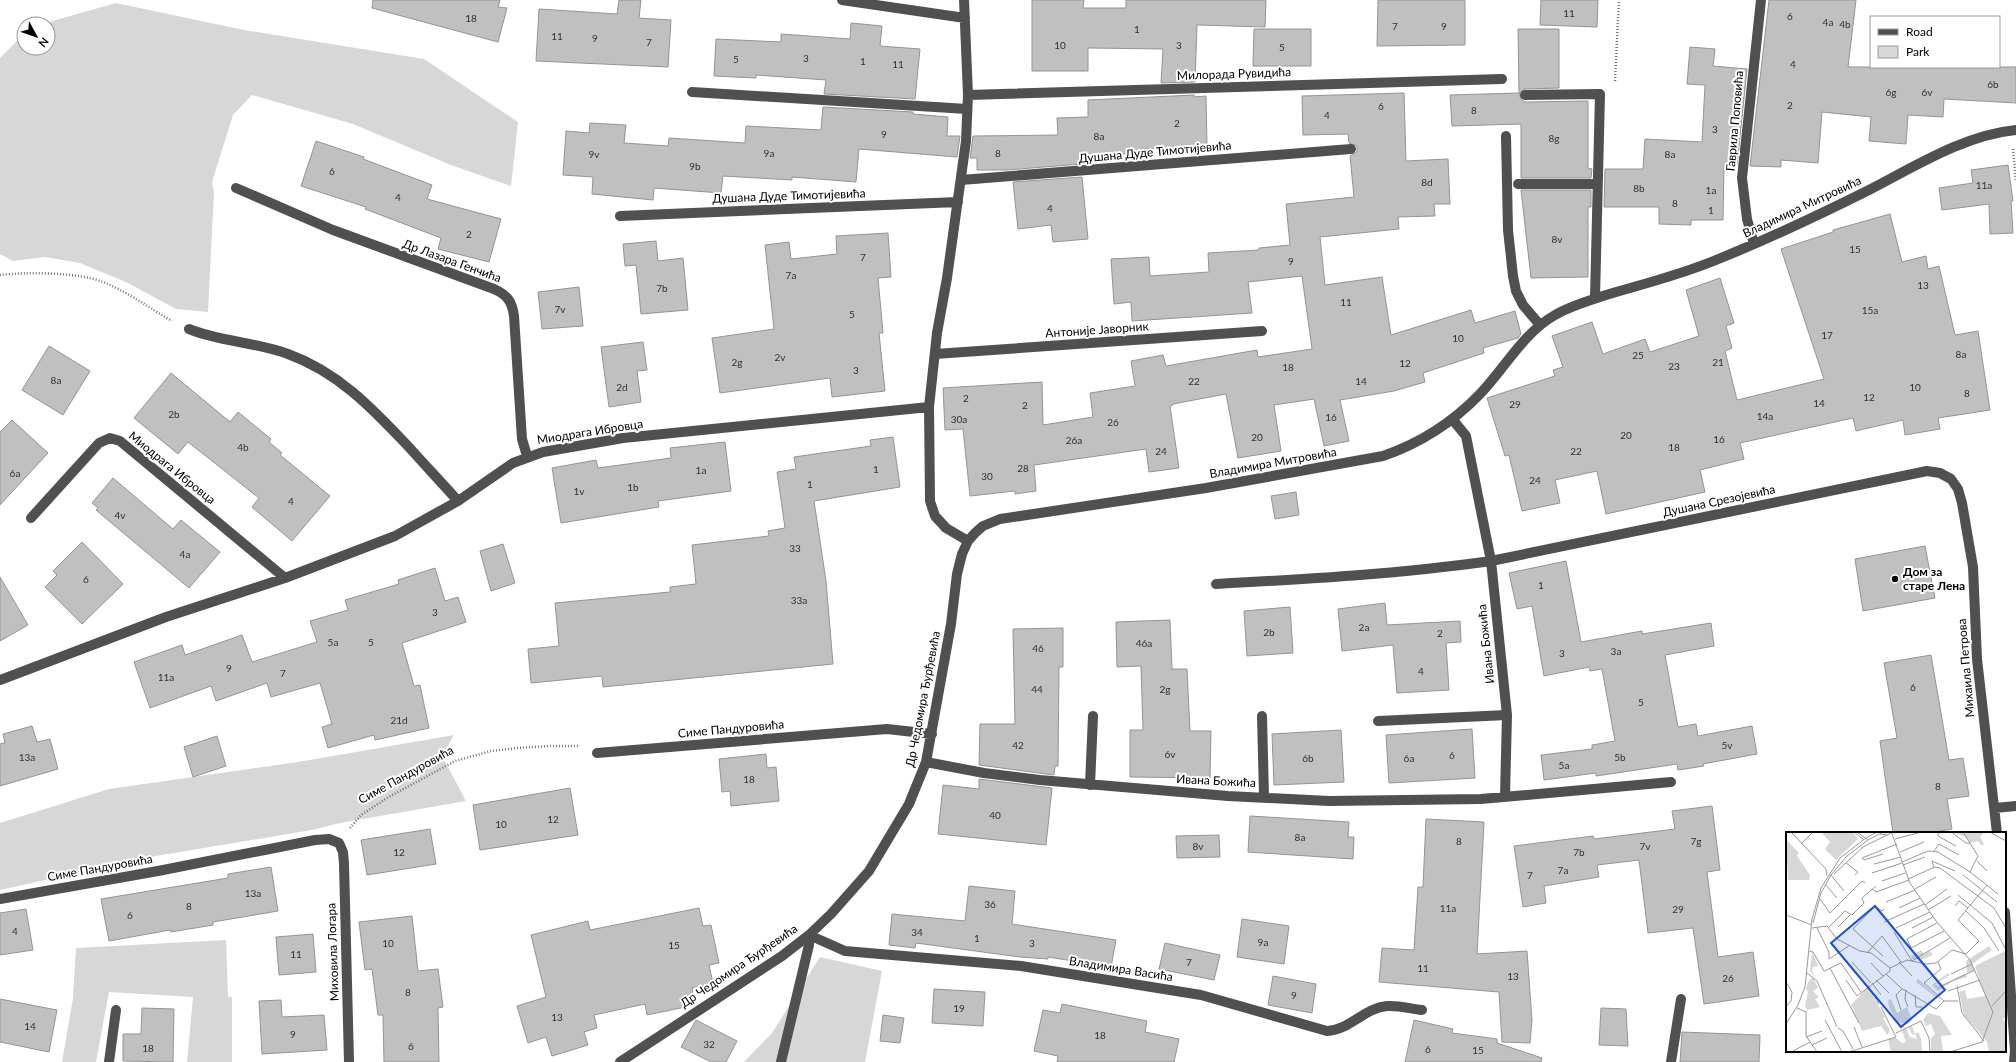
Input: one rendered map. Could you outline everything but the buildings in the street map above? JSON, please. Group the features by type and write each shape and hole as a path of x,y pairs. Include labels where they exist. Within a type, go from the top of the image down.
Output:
{"street":[{"path":"842,0 965,18"},
{"path":"964,0 968,95 966,142 935,354 929,407 930,501 935,516 946,528 968,541"},
{"name":"Гаврила Поповића","path":"1754,244 1747,219 1742,178 1761,0"},
{"name":"Милорада Рувидића","path":"968,95 1502,79"},
{"path":"692,92 967,109"},
{"path":"1525,95 1600,94 1595,298"},
{"name":"Владимира Митровића","path":"968,541 983,526 1000,519 1206,488 1383,456 1415,444 1453,420 1481,394 1540,325 1555,315 1595,298 1688,271 1800,224 1950,149 1980,138 2013,130"},
{"path":"1506,136 1508,230 1513,276 1516,291 1523,305 1540,325"},
{"name":"Душана Дуде Тимотијевића","path":"961,180 1351,149"},
{"path":"1518,184 1598,184"},
{"name":"Др Лазара Генчића","path":"236,188 340,233 494,289 508,297 512,304 514,316 522,439 527,456"},
{"name":"Душана Дуде Тимотијевића","path":"620,216 958,202"},
{"path":"189,329 204,335 264,346 290,354 317,367 346,385 378,413 458,502"},
{"name":"Антоније Јаворник","path":"935,354 1262,331"},
{"name":"Миодрага Ибровца","path":"0,680 166,617 285,578 395,536 458,502 513,463 527,456 623,438 929,407"},
{"name":"Ивана Божића","path":"1453,420 1466,436 1491,561 1507,715 1505,796"},
{"name":"Миодрага Ибровца","path":"31,518 99,443 110,438 120,441 285,578"},
{"name":"Душана Срезојевића","path":"1491,561 1927,472 1940,473 1951,479"},
{"name":"Михаила Петрова","path":"1951,479 1958,489 1962,503 1973,567 1976,653 1997,832"},
{"name":"Др Чедомира Ђурђевића","path":"620,1062 782,956 809,935 853,891 869,871 909,804 926,762 951,624 957,574 962,554 968,541"},
{"path":"1216,584 1421,571 1491,561"},
{"path":"1378,721 1507,715"},
{"path":"1090,784 1093,716"},
{"path":"1262,716 1264,796"},
{"name":"Симе Пандуровића","path":"597,753 887,729 932,734"},
{"name":"Ивана Божића","path":"926,762 984,773 1090,784 1221,795 1264,796 1329,801 1481,800 1505,796 1671,782"},
{"path":"1995,808 2016,806"},
{"name":"Симе Пандуровића","path":"0,899 158,871 315,840 329,839 339,843"},
{"name":"Миховила Логара","path":"339,843 343,852 344,864 349,1062"},
{"path":"2006,926 2015,1050 2014,1062"},
{"path":"780,1062 809,945 809,935"},
{"name":"Владимира Васића","path":"809,935 845,951 1021,966 1201,995 1327,1031 1339,1030 1366,1014 1386,1006 1422,1010"},
{"path":"1671,1062 1681,999"},
{"path":"109,1062 116,1010"}],"path":[{"path":"2013,130 2016,182"},
{"path":"0,275 49,274 83,276 102,281 189,329"},
{"name":"Симе Пандуровића","path":"339,843 361,815 387,798 455,761 491,751 549,746 571,747 595,745 597,753"}],"green space":[{"path":"116,3 244,30 424,59 518,122 511,186 451,165 353,124 252,95 233,115 212,182 214,192 208,312 176,309 128,283 80,263 45,257 13,261 0,254 0,58 16,42 16,56 56,56 56,20"},
{"path":"454,735 442,756 466,801 340,823 312,830 150,857 0,890 0,823 109,789 298,762"},
{"path":"226,940 228,997 232,997 232,1062 187,1062 193,997 109,992 96,1062 62,1062 73,998 76,948"},
{"path":"820,957 882,971 865,1062 744,1062 772,1033"}],"place":[{"name":"Дом за старе Лена","path":"1895,579"}]}
